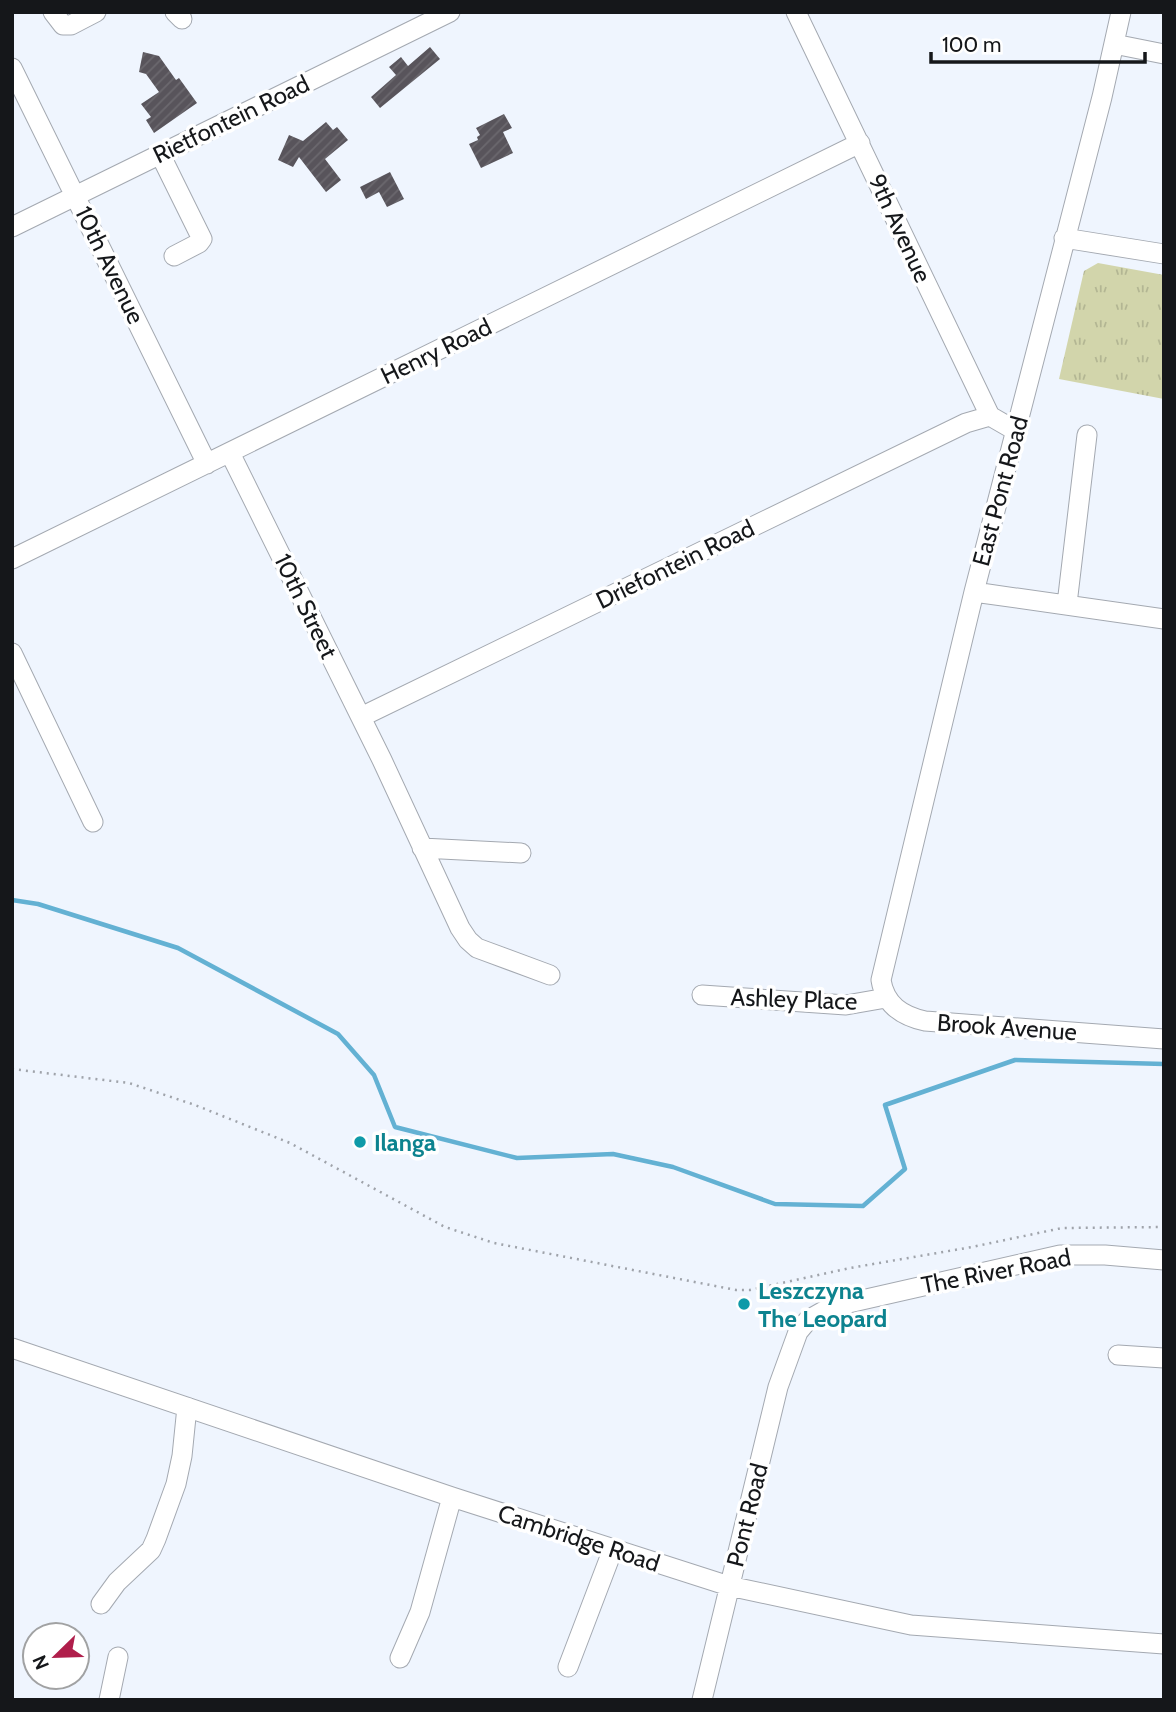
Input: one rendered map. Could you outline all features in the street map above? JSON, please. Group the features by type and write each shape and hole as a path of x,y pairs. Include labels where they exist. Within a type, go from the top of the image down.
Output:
{"street":[{"path":"53,12 63,25 71,25 96,12"},
{"name":"Rietfontein Road","path":"13,224 160,154 422,18 450,12"},
{"name":"9th Avenue","path":"796,12 990,416"},
{"name":"East Pont Road","path":"887,998 881,980 882,970 974,592 1121,12"},
{"path":"1114,44 1164,54"},
{"name":"10th Avenue","path":"12,68 207,464"},
{"name":"Henry Road","path":"12,559 860,143"},
{"path":"160,154 202,239 174,256"},
{"path":"1064,238 1164,254"},
{"path":"990,416 1016,431"},
{"name":"Driefontein Road","path":"361,716 966,423 990,416"},
{"path":"1067,604 1087,435"},
{"name":"10th Street","path":"230,453 361,716 467,940 477,948 550,975"},
{"path":"974,592 1164,620"},
{"path":"12,653 93,822"},
{"path":"422,848 521,853"},
{"name":"Ashley Place","path":"702,995 846,1005 887,998"},
{"name":"Brook Avenue","path":"887,998 901,1013 925,1021 1164,1039"},
{"name":"The River Road","path":"798,1332 818,1313 849,1301 1035,1259 1082,1254 1164,1260"},
{"name":"Pont Road","path":"702,1700 778,1387 798,1332"},
{"name":"Cambridge Road","path":"12,1348 452,1497 729,1586 911,1625 1164,1644"},
{"path":"1118,1355 1164,1358"},
{"path":"101,1604 117,1582 151,1550 156,1539 177,1477 187,1407"},
{"path":"400,1658 422,1604 452,1497"},
{"path":"568,1667 612,1549"},
{"path":"109,1700 118,1657"}],"path":[{"path":"12,1069 129,1083 195,1105 290,1143 445,1227 494,1243 736,1290 750,1290 1062,1228 1164,1227"}],"green space":[{"path":"1098,263 1164,275 1164,399 1059,379 1084,271"}],"building":[{"path":"430,47 440,59 380,108 371,97 396,75 389,67 401,57 408,66"},
{"path":"143,52 159,56 197,103 154,133 146,120 151,117 141,104 159,92 146,74 139,72"},
{"path":"504,114 512,128 503,132 513,153 481,168 469,144 478,140 480,135 476,128"},
{"path":"326,122 333,130 337,127 348,140 325,159 341,180 326,192 299,157 293,167 278,160 289,135 303,141"},
{"path":"390,172 404,199 387,207 379,192 366,199 360,187"}],"waterway":[{"path":"12,900 38,904 178,948 338,1034 374,1075 395,1127 517,1158 613,1154 673,1167 775,1204 863,1206 905,1169 885,1105 1015,1060 1164,1064"}],"place":[{"name":"Ilanga","path":"360,1142"},
{"name":"Leszczyna The Leopard","path":"744,1304"}]}
